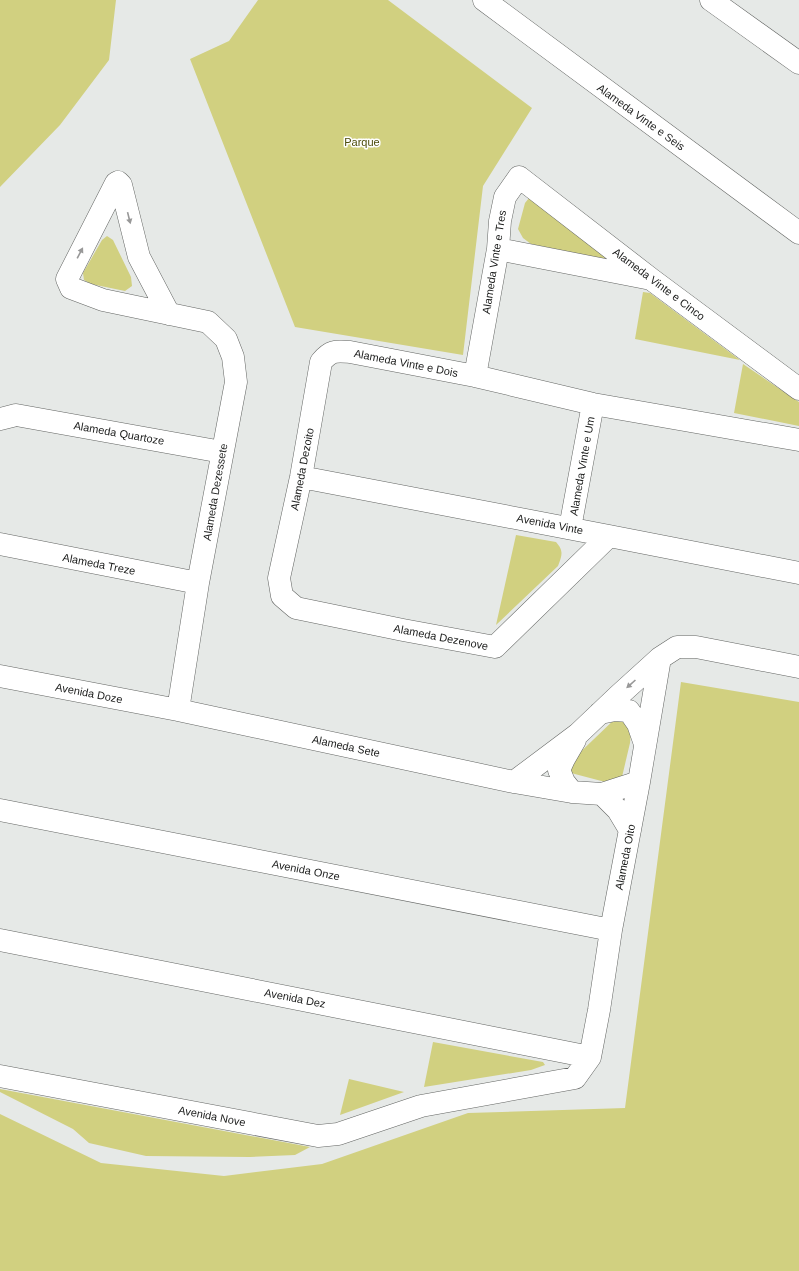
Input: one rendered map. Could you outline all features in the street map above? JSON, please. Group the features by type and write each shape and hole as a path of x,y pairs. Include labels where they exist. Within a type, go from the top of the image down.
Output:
{"street":[{"name":"Alameda Vinte e Seis","path":"484,0 799,233"},
{"path":"711,0 799,63"},
{"name":"Alameda Vinte e Tres","path":"475,376 498,249 500,221 505,197 520,177"},
{"name":"Alameda Vinte e Cinco","path":"520,177 651,279 799,389"},
{"name":"Alameda Dezessete","path":"139,257 121,185 118,182 116,183 67,279 71,288 103,300 208,322 226,339 233,357 236,382 198,582 178,710"},
{"path":"498,249 651,279"},
{"path":"103,300 133,296 140,288 142,277 139,257"},
{"path":"139,257 169,314"},
{"name":"Alameda Vinte e Dois","path":"337,351 350,352 475,376 593,404 799,440"},
{"name":"Alameda Dezoito","path":"282,596 279,578 302,477 320,362 327,354 337,351"},
{"name":"Alameda Vinte e Um","path":"570,528 593,404"},
{"name":"Alameda Quartoze","path":"8,417 222,452"},
{"name":"Avenida Vinte","path":"302,477 799,573"},
{"name":"Alameda Dezenove","path":"282,596 296,608 495,647 609,536"},
{"name":"Alameda Treze","path":"0,544 198,582"},
{"path":"514,782 578,734 660,658 676,647 696,647 799,667"},
{"name":"Alameda Oito","path":"590,1057 599,1010 611,930 639,782 660,658"},
{"name":"Avenida Doze","path":"0,676 178,710"},
{"name":"Alameda Sete","path":"178,710 514,782 572,792 602,794 639,782"},
{"path":"600,713 615,710 629,711 638,724 645,744"},
{"path":"572,792 564,782 559,770 578,734"},
{"path":"602,794 618,810 630,830"},
{"name":"Avenida Onze","path":"0,810 611,930"},
{"name":"Avenida Dez","path":"0,940 590,1057"},
{"name":"Avenida Nove","path":"0,1076 318,1136 338,1134 421,1106 575,1078 590,1057"}],"green space":[{"path":"0,0 116,0 109,60 60,125 0,187"},
{"name":"Parque","path":"258,0 388,0 532,108 483,186 463,355 295,327 190,59 229,41"},
{"path":"529,198 611,261 531,244 523,238 518,229 525,203"},
{"path":"107,236 113,240 131,277 132,286 125,291 91,284 84,280 83,273 102,240"},
{"path":"643,292 650,293 740,360 635,339"},
{"path":"743,364 799,402 799,426 734,413"},
{"path":"516,535 556,542 560,548 561,556 558,566 496,625"},
{"path":"681,682 799,702 799,1271 0,1271 0,1114 101,1163 224,1176 322,1164 468,1113 625,1108"},
{"path":"619,715 631,732 622,777 609,783 571,773 569,763"},
{"path":"433,1042 543,1062 545,1065 531,1070 424,1087"},
{"path":"349,1079 404,1092 340,1115"},
{"path":"0,1089 310,1147 295,1155 250,1157 146,1156 89,1143 73,1129 0,1092"}]}
